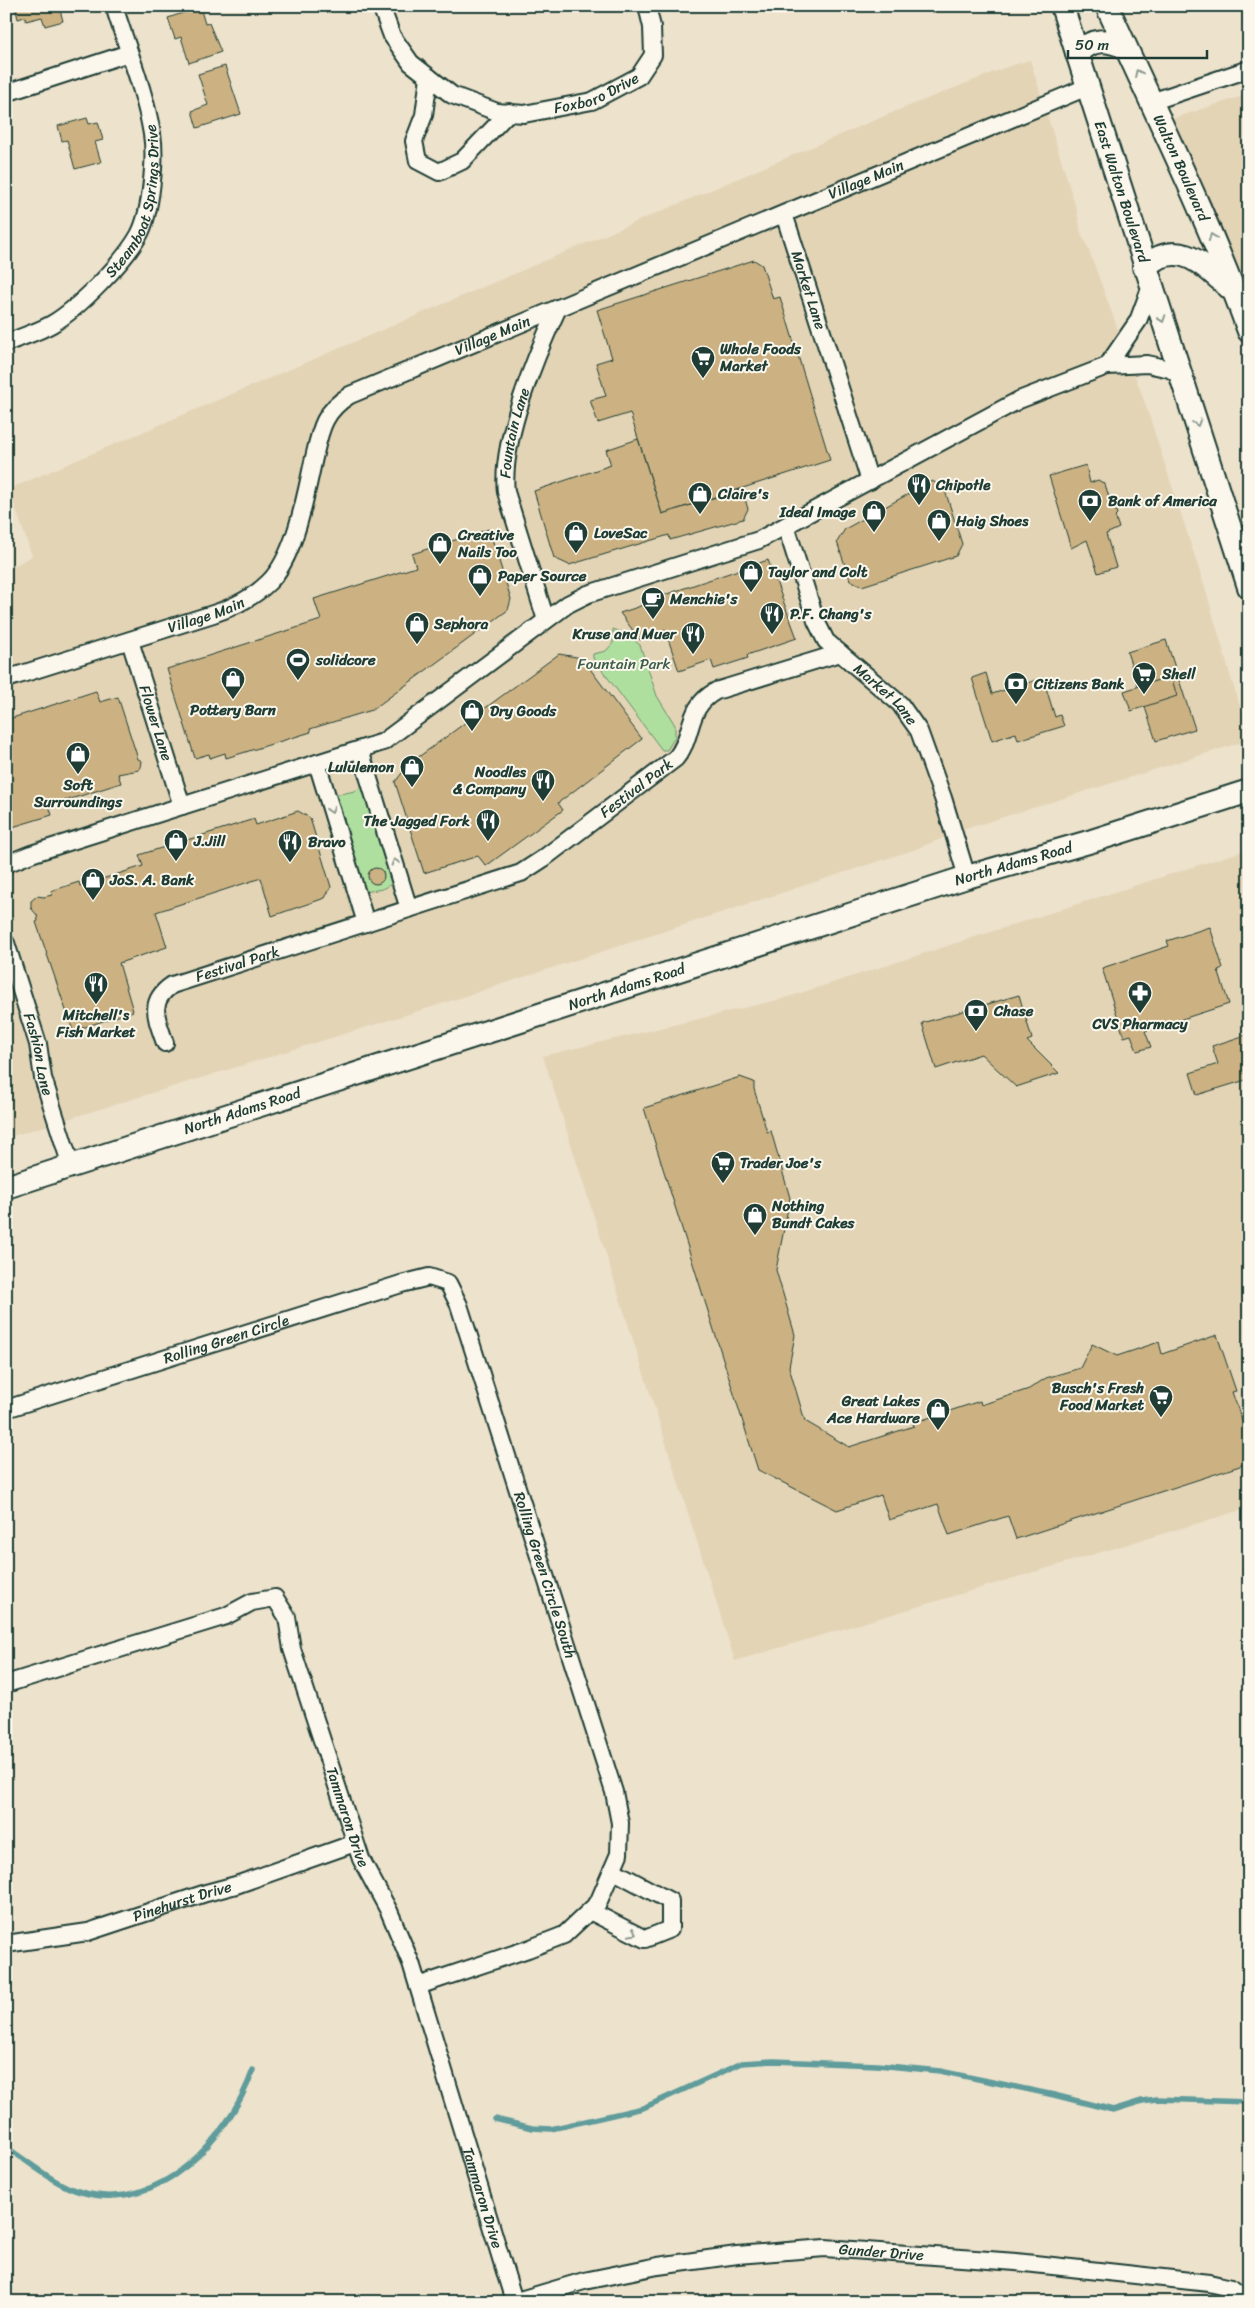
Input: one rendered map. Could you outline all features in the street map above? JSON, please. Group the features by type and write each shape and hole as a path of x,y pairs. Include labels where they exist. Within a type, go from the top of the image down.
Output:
{"street":[{"name":"Steamboat Springs Drive","path":"6,343 52,324 76,306 117,264 140,234 153,185 152,136 114,6"},
{"name":"Foxboro Drive","path":"381,6 392,36 412,63 452,95 497,112 524,114 592,101 639,76 653,55 653,35 647,6"},
{"name":"East Walton Boulevard","path":"1062,6 1182,377"},
{"name":"Walton Boulevard","path":"1107,6 1189,184 1234,291 1249,332"},
{"path":"1077,54 1082,48 1095,41 1112,41 1125,47"},
{"path":"6,94 129,53"},
{"path":"1151,102 1249,69"},
{"path":"429,77 424,115 414,141 418,161 439,172 462,161 509,112"},
{"name":"Village Main","path":"6,680 226,610 248,599 269,582 278,570 291,542 327,414 339,402 374,384 1087,87"},
{"name":"Market Lane","path":"784,214 870,481"},
{"path":"1107,366 1138,321 1148,276 1158,256 1182,254 1202,263 1234,291"},
{"name":"Fountain Lane","path":"546,620 506,492 505,481 509,443 538,352 558,308"},
{"path":"6,864 31,854 382,742 568,604 588,594 759,540 1019,400 1107,366 1147,364 1170,369 1182,377 1249,587"},
{"name":"Market Lane","path":"786,526 819,630 826,641 900,704 918,731 936,776 967,877"},
{"name":"Flower Lane","path":"130,641 182,806"},
{"name":"Festival Park","path":"164,1043 156,1012 156,1004 165,990 172,985 509,878 544,858 676,758 687,740 692,716 704,698 716,691 840,653"},
{"path":"360,750 409,909"},
{"path":"317,764 366,923"},
{"name":"North Adams Road","path":"6,1187 967,877 1249,791"},
{"name":"Fashion Lane","path":"6,943 38,1044 43,1078 71,1166"},
{"name":"Rolling Green Circle","path":"6,1409 429,1276 448,1283"},
{"name":"Rolling Green Circle South","path":"418,1986 564,1935 598,1903 619,1854 620,1823 614,1792 459,1306 448,1283"},
{"name":"Tammaron Drive","path":"6,1684 226,1616 252,1602 275,1598 287,1617 292,1649 355,1843 361,1859 389,1911 411,1963 514,2302"},
{"name":"Pinehurst Drive","path":"6,1944 88,1932 236,1885 355,1843"},
{"path":"590,1911 645,1939 670,1929 670,1901 612,1870"},
{"name":"Gunder Drive","path":"514,2302 584,2281 658,2266 737,2255 825,2248 1016,2262 1209,2283 1247,2294"}],"shaded area":[{"path":"1030,60 1077,211 1081,233 1145,403 1205,588 1237,698 1249,728 1249,740 965,829 916,849 435,1006 6,1138 6,570 32,556 9,489 894,112 1007,67"},
{"path":"1249,94 1249,298 1171,119"},
{"path":"1249,849 1249,1508 735,1661 543,1056 782,999"}],"green space":[{"name":"Fountain Park","path":"613,629 626,634 640,645 657,696 675,725 675,737 667,750 662,750 593,658 593,654 606,651 613,643"},
{"path":"363,786 394,883 382,889 365,892 335,795 355,791"}],"building":[{"path":"15,6 59,6 63,21 45,26 42,17 26,21 25,17 18,19"},
{"path":"200,7 205,24 209,23 221,52 189,63 181,37 175,39 168,18"},
{"path":"225,66 241,114 197,128 192,111 208,105 198,74"},
{"path":"87,118 89,124 98,122 103,140 95,142 101,162 75,169 67,140 62,141 58,126"},
{"name":"Whole Foods Market","path":"754,260 762,265 773,299 780,297 830,460 662,514 630,413 598,423 590,400 606,396 596,363 612,358 597,310"},
{"path":"638,439 662,514 742,489 748,509 743,519 670,540 669,535 569,565 554,558 534,491 611,465 606,450"},
{"name":"Bank of America","path":"1086,465 1090,483 1098,480 1105,484 1110,501 1112,500 1117,514 1115,516 1119,528 1106,534 1116,567 1098,573 1087,540 1071,548 1049,476"},
{"path":"932,481 944,487 962,544 956,556 862,586 850,580 837,542 845,529"},
{"path":"489,529 511,599 508,610 372,710 310,729 311,732 226,758 225,753 210,758 209,754 195,758 167,669 321,620 314,599 416,567 412,554"},
{"path":"768,560 797,638 747,655 748,658 714,669 711,660 679,671 665,630 640,640 620,613 638,607 649,600"},
{"path":"1166,640 1195,729 1156,741 1127,652"},
{"path":"559,654 582,658 642,739 558,803 563,810 486,866 478,856 424,873 395,782 409,764"},
{"name":"Citizens Bank","path":"986,673 992,694 1043,678 1055,717 1060,715 1064,726 1018,740 1016,733 992,741 972,678"},
{"path":"1171,676 1177,696 1131,711 1124,691"},
{"path":"96,691 100,702 118,697 138,759 142,761 141,767 139,770 118,774 121,783 49,806 52,815 6,829 6,720"},
{"path":"298,811 310,818 331,887 325,898 272,916 261,878 156,912 167,947 119,963 133,1011 73,1031 36,922 38,921 37,915 31,908 31,901 37,896 52,895 51,891 79,882 80,886 143,866 139,855 254,819 256,825"},
{"path":"373,868 379,868 384,873 382,882 373,884 368,879 368,873"},
{"name":"CVS Pharmacy","path":"1210,927 1223,968 1218,970 1229,1004 1145,1031 1151,1047 1137,1051 1131,1035 1124,1037 1102,968 1169,946 1167,941"},
{"path":"1019,995 1032,1039 1027,1041 1059,1073 1016,1087 981,1054 936,1069 922,1023"},
{"path":"1249,1034 1249,1079 1197,1095 1190,1073 1218,1064 1212,1046"},
{"path":"740,1077 754,1082 754,1089 767,1132 771,1131 790,1198 776,1270 795,1335 789,1367 805,1421 849,1447 914,1426 913,1423 980,1401 981,1405 1029,1389 1046,1378 1080,1368 1092,1344 1117,1356 1159,1342 1162,1354 1217,1335 1236,1391 1232,1392 1247,1435 1249,1434 1249,1463 1016,1539 1008,1516 949,1535 938,1504 889,1520 881,1495 837,1510 758,1470 644,1108"}],"waterway":[{"path":"495,2119 532,2128 551,2129 643,2108 742,2063 773,2061 877,2065 940,2071 1054,2095 1113,2110 1142,2101 1156,2099 1249,2102"},
{"path":"6,2147 52,2179 71,2189 110,2196 138,2192 164,2181 188,2165 209,2145 227,2121 242,2096 253,2070"}],"place":[{"name":"Whole Foods Market","path":"703,379"},
{"name":"Chipotle","path":"919,506"},
{"name":"Claire's","path":"700,515"},
{"name":"Bank of America","path":"1090,522"},
{"name":"Ideal Image","path":"874,533"},
{"name":"Haig Shoes","path":"939,542"},
{"name":"LoveSac","path":"576,554"},
{"name":"Creative Nails Too","path":"440,565"},
{"name":"Taylor and Colt","path":"751,593"},
{"name":"Paper Source","path":"480,597"},
{"name":"Menchie's","path":"653,620"},
{"name":"P.F. Chang's","path":"772,635"},
{"name":"Sephora","path":"417,645"},
{"name":"Kruse and Muer","path":"693,655"},
{"name":"solidcore","path":"298,681"},
{"name":"Shell","path":"1144,695"},
{"name":"Pottery Barn","path":"233,700"},
{"name":"Citizens Bank","path":"1016,705"},
{"name":"Dry Goods","path":"472,732"},
{"name":"Soft Surroundings","path":"78,775"},
{"name":"Lululemon","path":"412,788"},
{"name":"Noodles & Company","path":"543,802"},
{"name":"The Jagged Fork","path":"488,842"},
{"name":"J.Jill","path":"176,862"},
{"name":"Bravo","path":"290,863"},
{"name":"JoS. A. Bank","path":"93,901"},
{"name":"Mitchell's Fish Market","path":"96,1005"},
{"name":"CVS Pharmacy","path":"1140,1014"},
{"name":"Chase","path":"976,1032"},
{"name":"Trader Joe's","path":"723,1184"},
{"name":"Nothing Bundt Cakes","path":"755,1236"},
{"name":"Busch's Fresh Food Market","path":"1161,1418"},
{"name":"Great Lakes Ace Hardware","path":"938,1431"}]}
